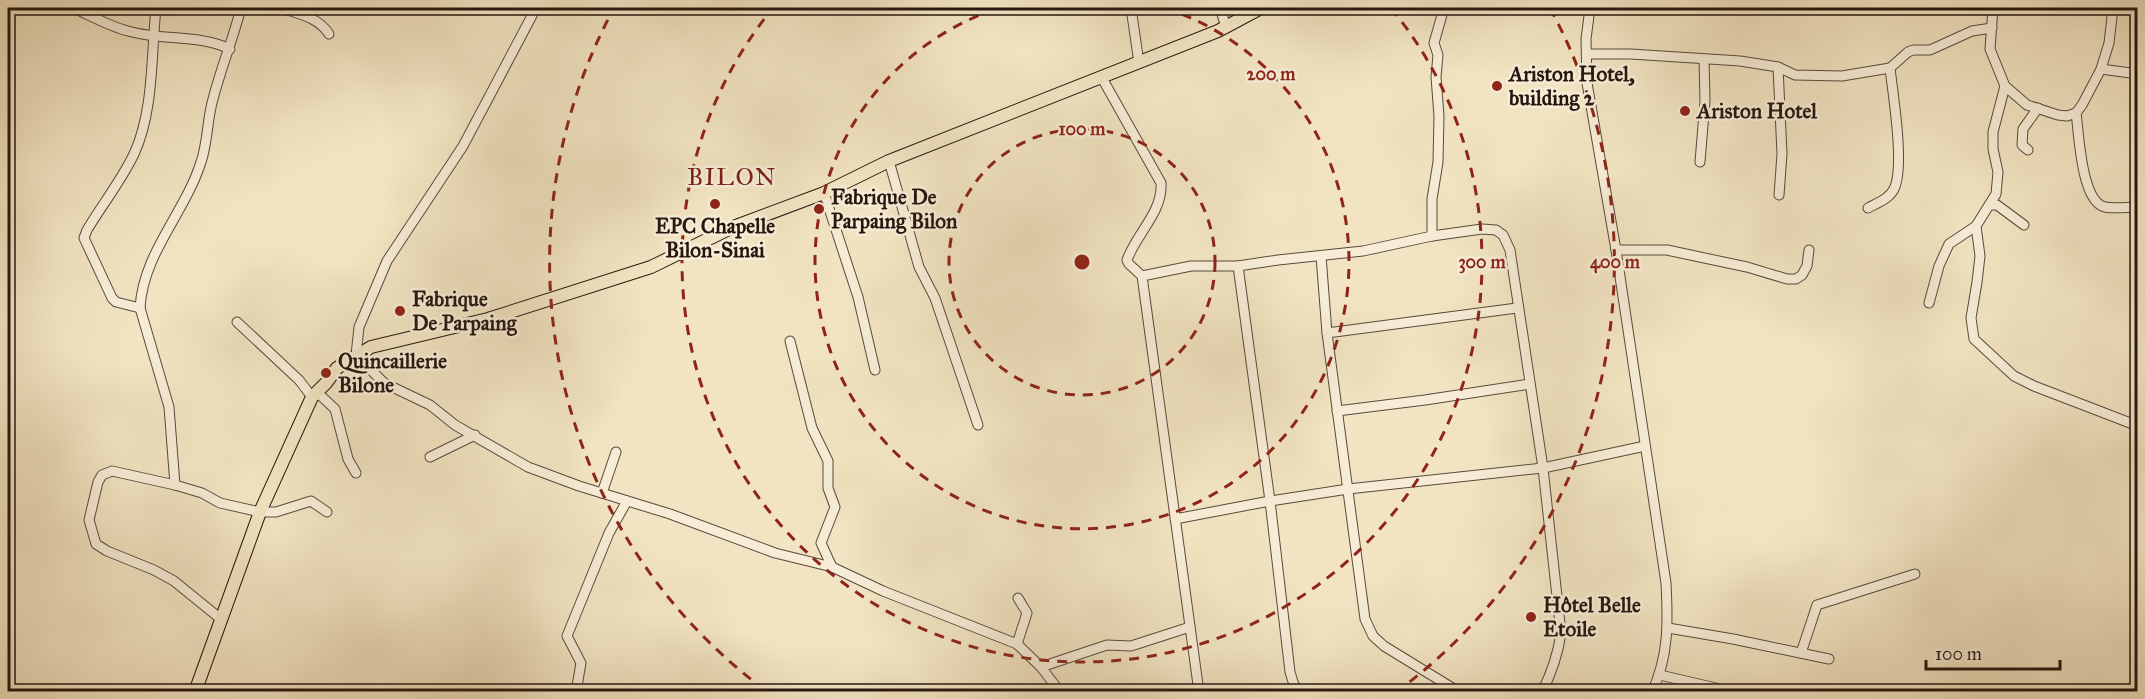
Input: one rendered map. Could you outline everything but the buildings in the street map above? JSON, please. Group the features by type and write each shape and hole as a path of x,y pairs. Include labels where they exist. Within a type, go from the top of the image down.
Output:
{"main road":[{"path":"195,692 260,512 315,394 337,368 356,355 371,347 488,319 651,267 733,226 824,193 889,161 1139,63 1226,27 1261,8"}],"street":[{"path":"81,8 80,11 128,32 176,39 195,38 216,42 230,49"},
{"path":"140,308 116,302 112,298 84,238 134,153 143,125 150,86 156,8"},
{"path":"176,485 169,407 140,308 140,296 148,266 188,196 202,161 212,101 241,8"},
{"path":"281,8 316,20 329,34"},
{"path":"536,8 463,146 387,261 359,327 356,355 384,383 430,405 455,426 539,472 721,532 775,553 832,567 883,591 1017,644 1041,667 1060,692"},
{"path":"1131,8 1139,63"},
{"path":"1220,8 1226,27"},
{"path":"1432,237 1432,199 1438,162 1439,116 1436,77 1438,55 1434,43 1443,8"},
{"path":"1590,8 1586,39 1587,83 1616,250 1666,583 1668,628 1660,675 1652,692"},
{"path":"1993,8 1990,50 2005,86 2027,105 2067,116 2076,113 2082,105 2101,69 2109,43 2113,8"},
{"path":"1587,54 1631,54 1740,61 1778,68 1795,75 1842,76 1890,68 1913,50 1930,50 1972,31 1992,28"},
{"path":"1700,162 1705,101 1704,59"},
{"path":"1778,68 1782,154 1779,195"},
{"path":"1868,208 1889,196 1897,179 1899,163 1890,68"},
{"path":"2101,69 2138,74"},
{"path":"1102,78 1161,183 1152,217 1127,260 1128,264 1142,276 1199,692"},
{"path":"1929,303 1939,266 1949,244 1976,226 1992,205 1996,194 1998,172 1993,149 1993,132 2005,86"},
{"path":"2028,150 2022,145 2023,129 2038,108"},
{"path":"2076,113 2084,174 2093,199 2104,207 2138,207"},
{"path":"889,161 919,267 935,298 978,425"},
{"path":"824,193 858,297 875,370"},
{"path":"1992,205 1997,206 2024,225"},
{"path":"1976,226 1980,256 1971,318 1974,339 2014,376 2138,426"},
{"path":"1142,276 1191,266 1238,266 1363,251 1482,229 1496,230 1503,235 1510,250 1543,468 1561,633 1553,669 1542,692"},
{"path":"1616,250 1667,250 1748,267 1787,279 1796,279 1802,275 1807,266 1809,250"},
{"path":"1321,256 1326,333 1365,619 1373,636 1384,646 1459,692"},
{"path":"1238,266 1270,501 1290,672 1299,692"},
{"path":"1326,333 1517,308"},
{"path":"237,322 299,380 335,409 348,459 356,473"},
{"path":"790,341 812,428 828,461 828,488 835,507 822,543 832,567"},
{"path":"1337,411 1530,384"},
{"path":"430,457 475,435"},
{"path":"1175,519 1348,489 1543,468 1645,446"},
{"path":"602,493 616,452"},
{"path":"222,620 174,581 96,544 89,520 98,482 102,475 112,471 176,485 202,493 220,503 260,512 276,512 311,501 327,512"},
{"path":"576,692 581,663 567,636 609,533 627,501"},
{"path":"1801,653 1817,605 1915,574"},
{"path":"1017,644 1027,613 1018,597"},
{"path":"1041,667 1107,645 1131,646 1190,627"},
{"path":"1668,628 1829,659"},
{"path":"1660,675 1733,692"}],"place":[{"name":"Ariston Hotel, building 2","path":"1497,86"},
{"name":"Ariston Hotel","path":"1685,111"},
{"name":"EPC Chapelle Bilon-Sinai","path":"715,204"},
{"name":"Fabrique De Parpaing Bilon","path":"819,209"},
{"name":"Fabrique De Parpaing","path":"400,311"},
{"name":"Quincaillerie Bilone","path":"326,373"},
{"name":"Hôtel Belle Etoile","path":"1531,617"}],"district":[{"name":"BILON","path":"732,177"}]}
